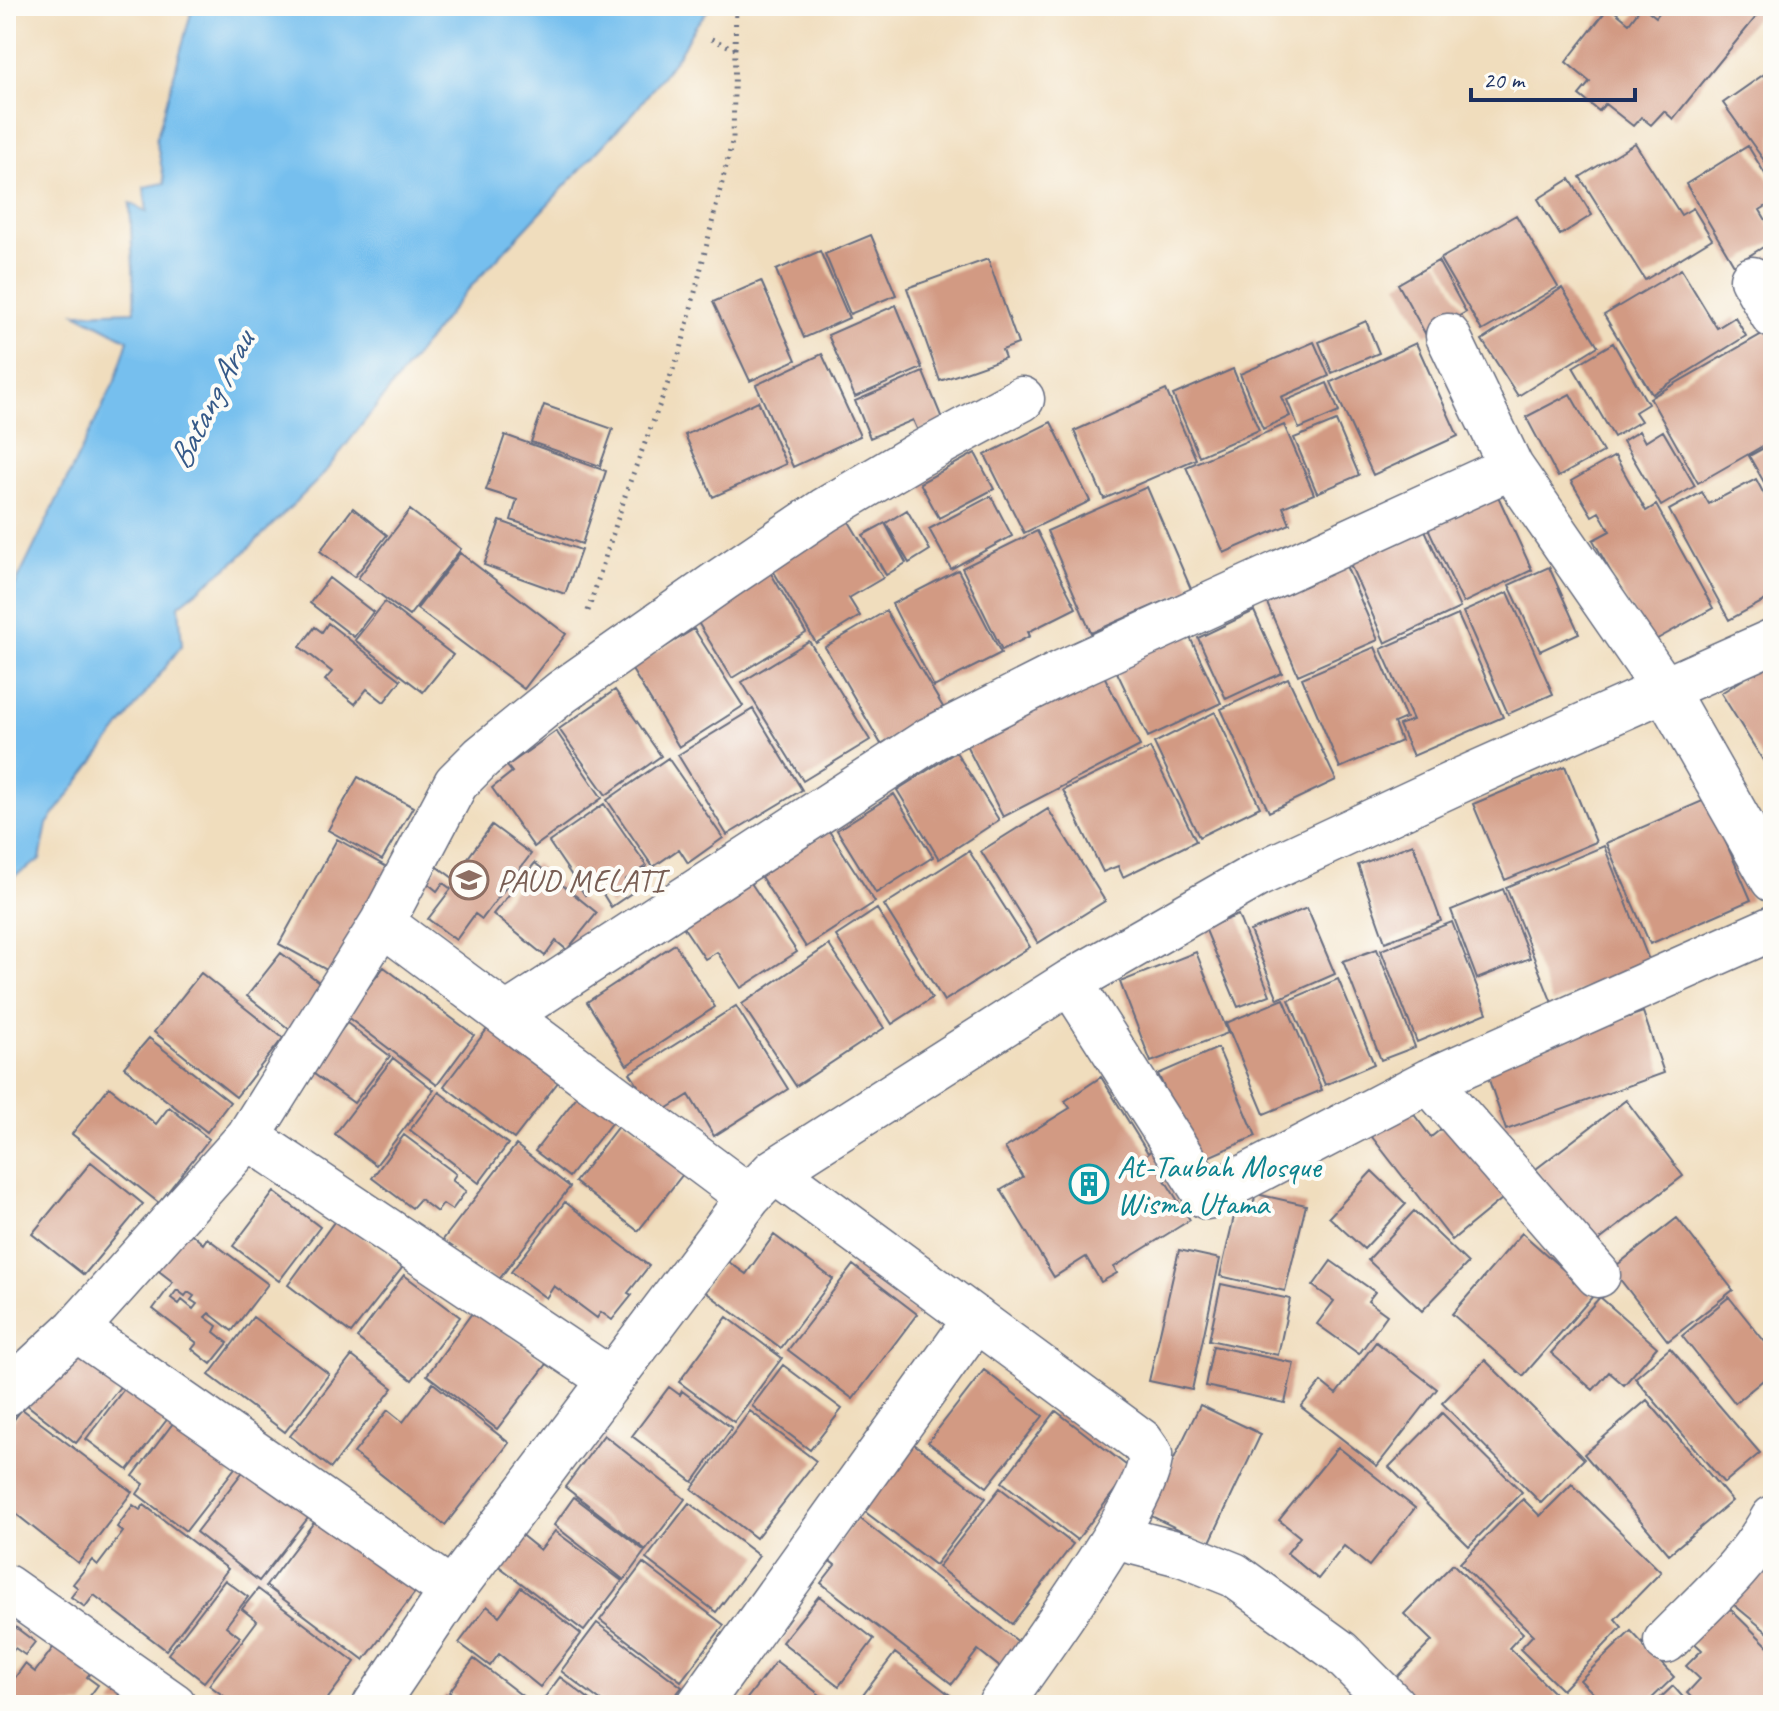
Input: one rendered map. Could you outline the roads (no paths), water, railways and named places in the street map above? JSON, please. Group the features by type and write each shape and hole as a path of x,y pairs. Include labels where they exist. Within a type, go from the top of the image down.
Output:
{"street":[{"path":"1752,279 1773,316"},
{"path":"1448,336 1511,467 1665,690 1773,880"},
{"path":"6,1394 76,1329 248,1137 382,923 456,783 482,757 562,692 825,510 1022,399"},
{"path":"507,1015 931,739 1063,672 1511,467"},
{"path":"375,1705 452,1591 762,1184 1070,982 1257,875 1773,641"},
{"path":"382,923 507,1015 762,1184 976,1319 1146,1446 1151,1463 1148,1474 1114,1537 1000,1705"},
{"path":"1070,982 1207,1197 1429,1081 1773,928"},
{"path":"1429,1081 1598,1275"},
{"path":"248,1137 611,1380"},
{"path":"699,1705 976,1319"},
{"path":"76,1329 452,1591"},
{"path":"1666,1641 1751,1554 1773,1518"},
{"path":"1114,1537 1184,1555 1234,1575 1340,1652 1393,1705"},
{"path":"6,1587 174,1705"}],"water":[{"name":"Batang Arau","path":"193,6 711,6 636,110 464,294 321,477 239,558 179,605 182,645 47,824 40,860 6,881 6,604 115,381 128,340 76,313 135,311 130,203 147,212 144,187 165,183 156,140"}],"place":[{"name":"PAUD MELATI","path":"469,880"},
{"name":"At-Taubah Mosque Wisma Utama","path":"1089,1184"}]}
